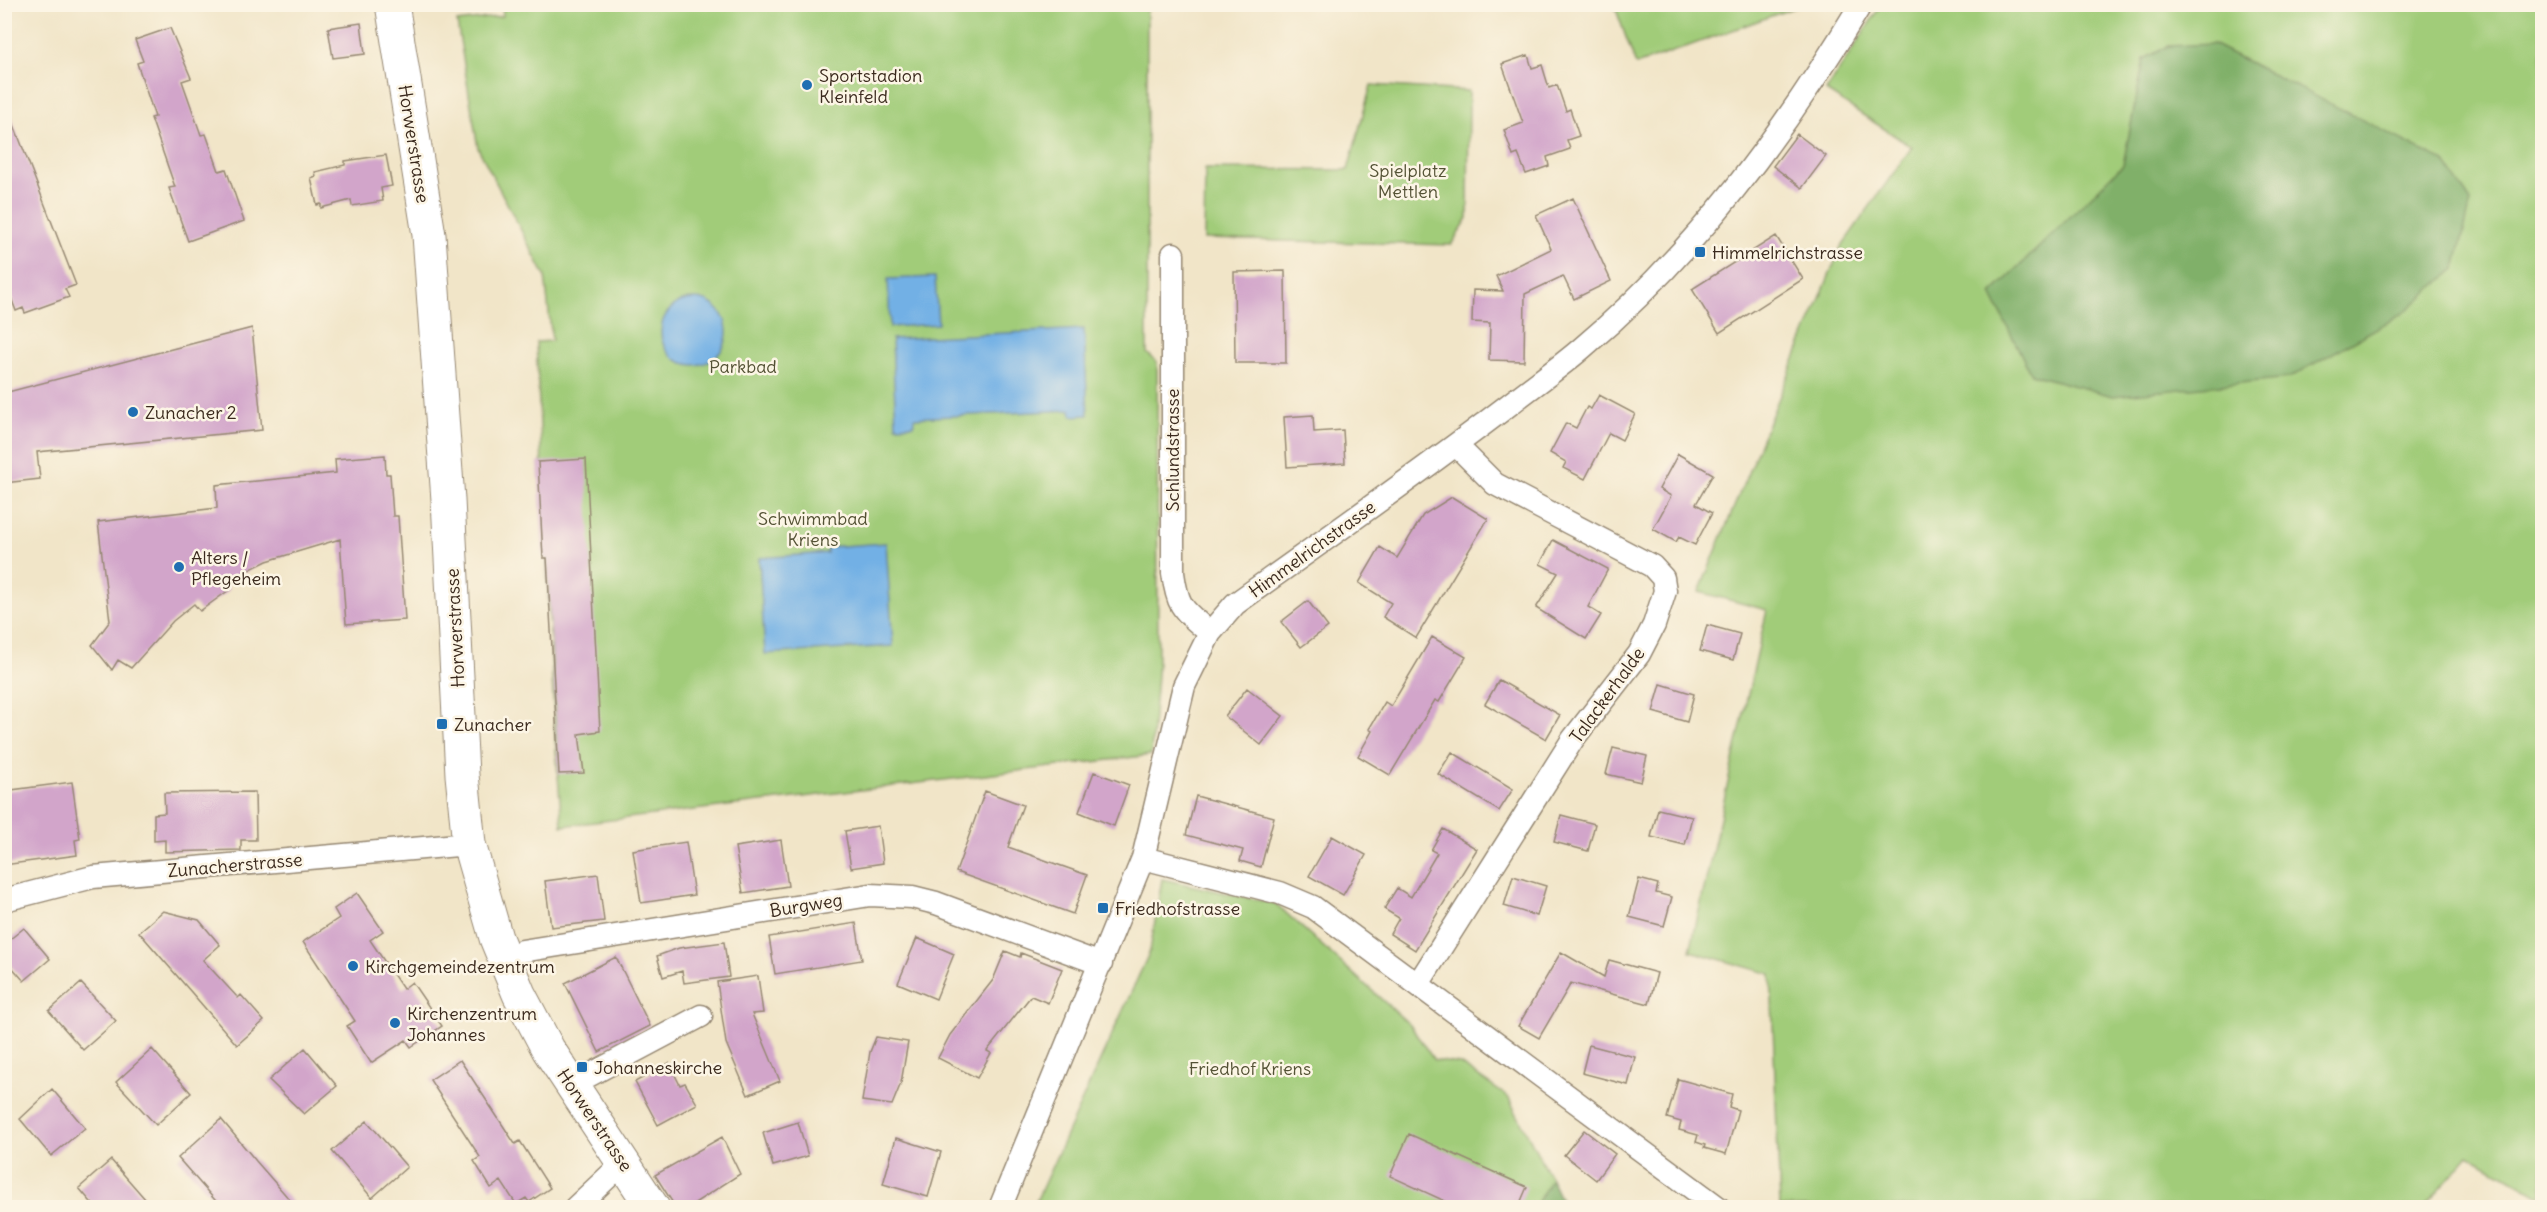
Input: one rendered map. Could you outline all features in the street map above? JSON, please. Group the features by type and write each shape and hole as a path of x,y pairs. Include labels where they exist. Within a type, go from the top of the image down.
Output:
{"street":[{"name":"Horwerstrasse","path":"392,4 429,235 448,500 462,775 469,844 504,959 548,1049 654,1208"},
{"name":"Himmelrichstrasse","path":"1210,633 1235,604 1456,445 1582,349 1652,282 1731,194 1814,82 1860,4"},
{"name":"Schlundstrasse","path":"1173,254 1173,573 1176,598 1184,611 1210,633"},
{"name":"Talackerhalde","path":"1418,984 1573,740 1639,654 1654,625 1665,591 1663,578 1652,566 1495,484 1456,445"},
{"path":"1000,1208 1143,858 1184,686 1210,633"},
{"name":"Zunacherstrasse","path":"4,900 93,877 469,844"},
{"path":"1143,858 1280,893 1313,907 1719,1208"},
{"name":"Burgweg","path":"504,959 522,951 870,895 912,897 936,903 1101,964"},
{"path":"571,1085 701,1016"},
{"path":"575,1208 624,1162"}],"green space":[{"name":"Schwimmbad Kriens","path":"502,4 1147,5 1147,353 1157,362 1158,661 1151,755 562,826 555,737 536,342 552,341 545,276 478,148 457,22 503,16"},
{"path":"1614,4 1802,4 1802,5 1636,65"},
{"path":"1881,5 2542,5 2542,1197 2469,1155 2424,1207 1780,1207 1771,974 1690,951 1767,610 1699,592 1841,247 1912,147 1826,91"},
{"path":"2213,44 2445,162 2471,202 2455,269 2402,314 2289,378 2113,396 2031,374 1991,294 2123,165 2144,59 2168,46"},
{"name":"Spielplatz Mettlen","path":"1371,85 1469,91 1468,218 1451,245 1204,239 1205,169 1348,170"},
{"name":"Friedhof Kriens","path":"1162,879 1276,904 1410,1025 1434,1060 1460,1064 1508,1097 1551,1179 1535,1207 1033,1208 1150,951"},
{"path":"1551,1179 1564,1207 1535,1207"}],"water":[{"path":"935,277 938,324 890,327 888,279"},
{"path":"694,299 706,302 717,309 724,320 727,332 724,344 717,355 706,362 694,365 682,362 671,355 664,344 661,332 664,320 671,309 682,302"},
{"path":"1084,329 1088,415 1072,416 1071,410 914,418 914,425 896,426 892,339"},
{"path":"886,543 893,646 765,654 759,558 827,553 827,547"}],"building":[{"path":"361,23 365,54 333,58 328,28"},
{"path":"170,28 191,78 182,81 201,135 206,134 219,171 226,169 244,221 188,241 169,188 175,187 151,118 155,117 137,63 143,61 135,40"},
{"path":"1528,55 1532,68 1542,65 1549,88 1557,85 1566,111 1570,109 1579,136 1567,140 1570,149 1547,157 1549,166 1526,174 1518,154 1513,156 1504,130 1523,123 1502,64"},
{"path":"7,107 76,285 65,289 69,297 25,313 23,308 16,311 4,279 4,108"},
{"path":"1797,134 1826,156 1802,188 1773,166"},
{"path":"386,155 392,186 381,188 383,201 352,206 351,200 321,208 321,204 317,205 311,178 316,176 315,172 345,165 345,161"},
{"path":"1573,198 1611,281 1574,299 1563,276 1525,294 1524,361 1489,360 1490,323 1472,322 1473,290 1503,291 1496,276 1551,249 1536,215"},
{"path":"1776,236 1803,279 1719,333 1692,289"},
{"path":"1285,271 1286,363 1235,363 1234,272"},
{"name":"Zunacher 2","path":"252,328 262,430 37,452 40,479 4,483 4,393"},
{"path":"1599,395 1635,414 1622,440 1609,433 1585,479 1563,468 1566,462 1550,453 1566,423 1576,428 1587,407 1591,409"},
{"path":"1313,415 1314,432 1343,430 1345,463 1287,467 1284,417"},
{"path":"1678,454 1713,474 1696,504 1712,513 1695,545 1679,537 1676,542 1653,529 1671,496 1659,489"},
{"name":"Alters / Pflegeheim","path":"385,455 386,474 390,474 393,516 398,516 405,620 346,624 340,539 267,561 225,582 229,590 200,611 194,604 173,621 131,668 118,660 112,670 92,645 110,621 98,522 217,508 216,485 336,473 335,459"},
{"path":"586,459 600,731 579,734 584,773 559,774 547,558 543,558 538,462"},
{"path":"1452,497 1488,519 1416,638 1383,617 1391,603 1359,583 1380,547 1397,558 1423,515"},
{"path":"1553,540 1608,569 1588,607 1601,615 1586,639 1536,608 1558,573 1540,564"},
{"path":"1308,601 1328,627 1301,647 1281,622"},
{"path":"1707,625 1740,634 1733,660 1700,651"},
{"path":"1432,637 1466,657 1439,702 1435,700 1390,775 1358,756 1372,731 1369,729 1385,702 1391,706"},
{"path":"1499,680 1560,715 1546,739 1485,704"},
{"path":"1661,684 1694,694 1687,722 1653,712"},
{"path":"1247,688 1283,716 1261,745 1225,716"},
{"path":"1613,748 1647,756 1641,782 1606,774"},
{"path":"1452,752 1513,789 1499,811 1438,774"},
{"path":"1094,772 1129,785 1114,826 1079,812"},
{"path":"72,782 80,839 75,840 77,855 4,865 4,791"},
{"path":"985,791 1023,805 1008,847 1087,875 1073,914 956,872"},
{"path":"255,792 256,840 241,840 241,850 165,852 165,840 154,841 154,814 165,813 164,793"},
{"path":"1196,796 1274,817 1261,867 1240,861 1243,850 1186,835"},
{"path":"1658,809 1692,817 1685,845 1651,837"},
{"path":"1561,815 1595,824 1588,851 1554,842"},
{"path":"878,826 883,863 851,868 845,831"},
{"path":"1443,829 1477,849 1415,950 1390,934 1399,918 1384,909 1397,888 1411,897 1437,853 1431,850"},
{"path":"1332,836 1366,855 1343,895 1309,876"},
{"path":"781,840 788,886 743,893 735,847"},
{"path":"686,842 694,895 641,903 633,850"},
{"path":"598,874 604,921 551,927 545,881"},
{"path":"1513,876 1546,886 1537,916 1504,906"},
{"path":"1639,879 1658,884 1656,893 1672,897 1664,926 1629,917"},
{"name":"Kirchgemeindezentrum","path":"357,893 383,931 370,940 403,989 412,982 442,1026 411,1047 406,1040 371,1063 347,1026 355,1021 303,942 339,918 334,909"},
{"path":"163,911 199,920 220,945 203,960 238,998 241,995 264,1021 237,1045 139,932"},
{"path":"856,923 862,960 775,974 769,937"},
{"path":"24,928 50,959 24,981 4,958 4,944"},
{"path":"917,938 954,954 936,999 898,983"},
{"path":"724,942 729,977 684,983 682,971 663,977 657,956 679,948"},
{"path":"1005,951 1020,957 1021,953 1062,969 1048,1003 1031,996 987,1051 991,1053 977,1078 938,1058 950,1035 993,980"},
{"path":"1561,952 1604,977 1609,960 1657,973 1649,1004 1571,983 1539,1038 1518,1026"},
{"path":"616,957 650,1026 599,1052 565,983"},
{"path":"758,976 763,1013 752,1014 780,1081 748,1095 726,1043 717,982"},
{"path":"81,983 116,1021 83,1050 49,1011"},
{"path":"876,1037 908,1042 901,1083 892,1105 862,1101 870,1052"},
{"path":"1589,1045 1635,1057 1628,1085 1582,1073"},
{"path":"305,1048 337,1086 304,1114 269,1080"},
{"path":"152,1049 191,1093 156,1125 116,1082"},
{"path":"460,1060 515,1144 520,1141 550,1188 529,1202 526,1198 516,1204 501,1181 491,1188 474,1161 480,1157 430,1080"},
{"path":"669,1063 680,1085 685,1083 697,1104 658,1125 635,1082"},
{"path":"1678,1079 1732,1094 1729,1107 1738,1110 1726,1154 1704,1148 1705,1145 1696,1142 1698,1135 1679,1130 1681,1122 1667,1118"},
{"path":"52,1089 85,1128 51,1156 20,1119"},
{"path":"221,1119 297,1208 222,1208 178,1158"},
{"path":"367,1121 407,1167 372,1198 332,1151"},
{"path":"798,1122 808,1156 773,1166 763,1133"},
{"path":"1584,1130 1615,1154 1596,1180 1564,1155"},
{"path":"1409,1134 1527,1187 1518,1208 1460,1208 1390,1176"},
{"path":"722,1137 740,1174 687,1208 676,1208 655,1175"},
{"path":"896,1138 941,1152 928,1197 883,1184"},
{"path":"111,1160 153,1208 96,1208 79,1188"}],"place":[{"name":"Sportstadion Kleinfeld","path":"807,85"},
{"name":"Himmelrichstrasse","path":"1700,252"},
{"name":"Zunacher 2","path":"133,412"},
{"name":"Alters / Pflegeheim","path":"179,567"},
{"name":"Zunacher","path":"442,724"},
{"name":"Friedhofstrasse","path":"1103,908"},
{"name":"Kirchgemeindezentrum","path":"353,966"},
{"name":"Kirchenzentrum Johannes","path":"395,1023"},
{"name":"Johanneskirche","path":"582,1067"}],"park label":[{"name":"Parkbad","path":"743,366"}]}
